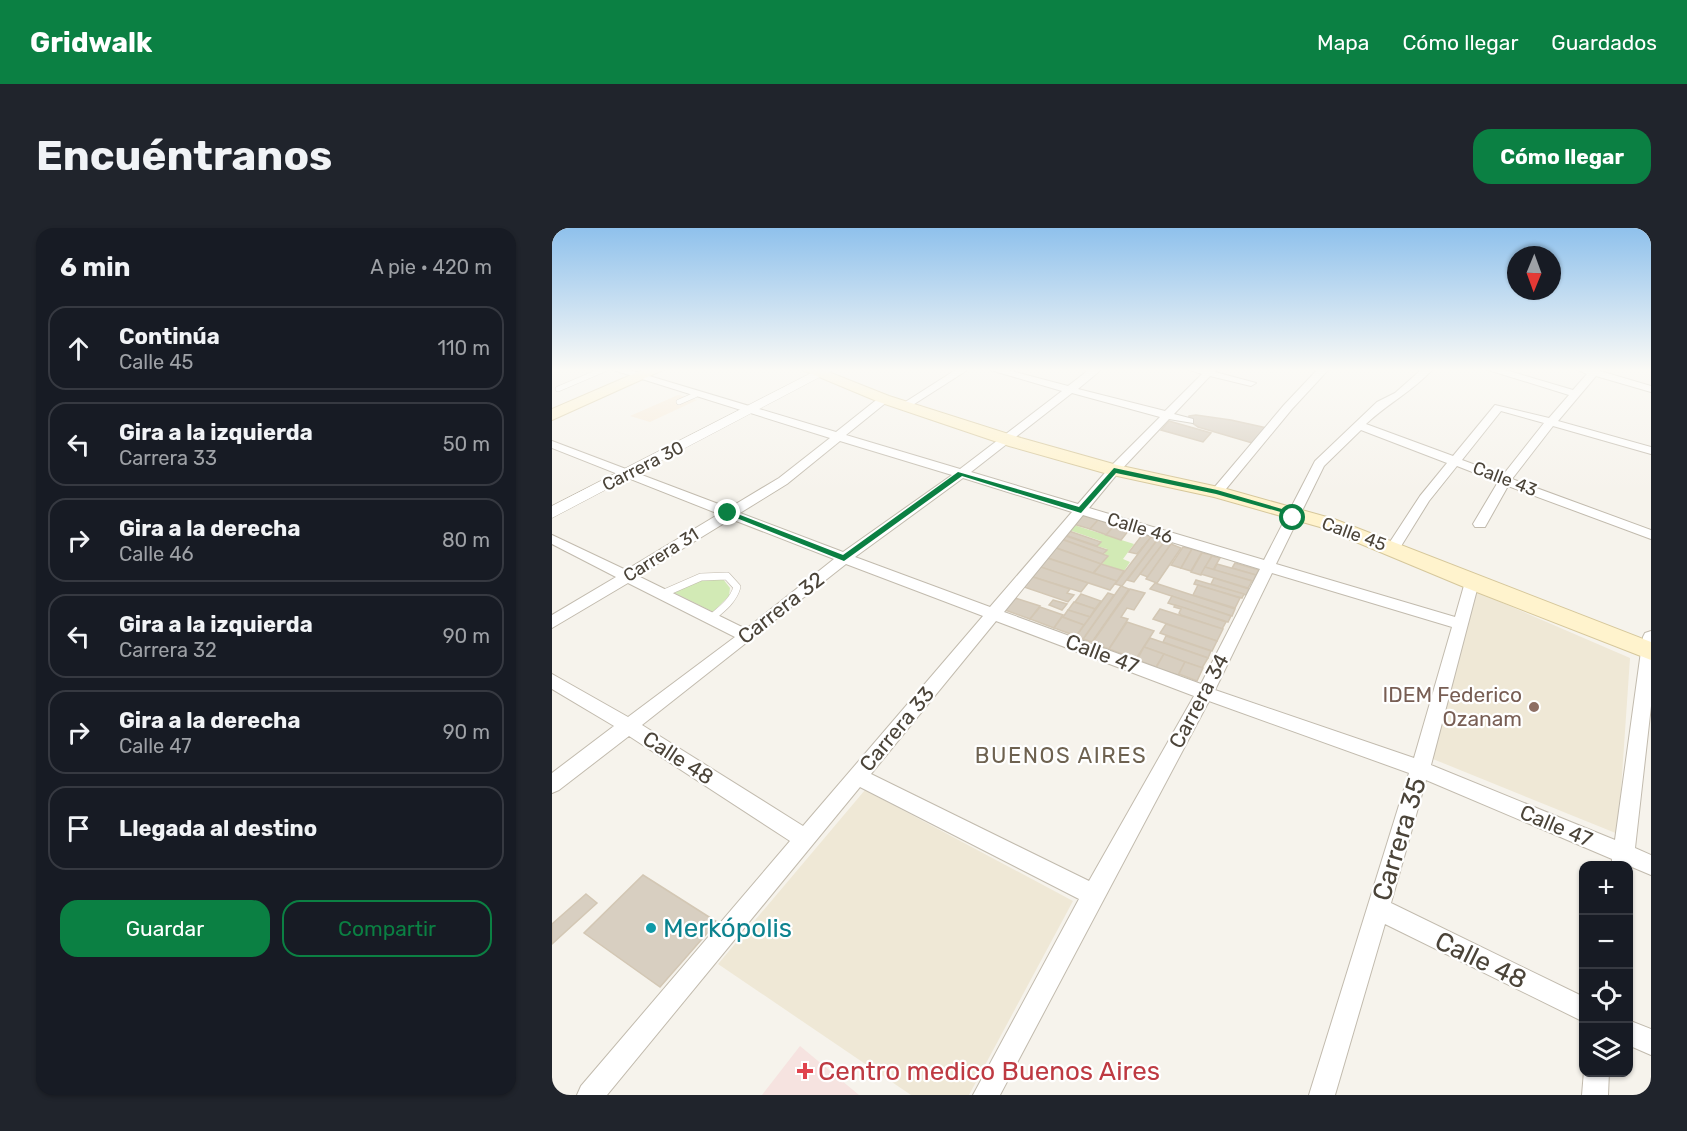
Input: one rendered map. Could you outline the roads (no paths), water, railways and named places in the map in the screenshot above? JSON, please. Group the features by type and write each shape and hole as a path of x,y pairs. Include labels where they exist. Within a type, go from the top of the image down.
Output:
{"main road":[{"name":"Calle 45","path":"915,409 1114,470 1217,492 1295,514 1393,548 1472,582 1650,646"}],"street":[{"name":"Carrera 30","path":"552,513 751,409"},
{"name":"Calle 46","path":"753,409 1459,624"},
{"name":"Carrera 31","path":"552,622 783,480 872,409"},
{"name":"Carrera 32","path":"552,784 747,636 844,558 961,474 1045,409"},
{"path":"1145,409 1188,421"},
{"name":"Carrera 33","path":"590,1095 803,838 1114,470 1172,409"},
{"path":"1217,492 1286,409"},
{"name":"Carrera 34","path":"986,1095 1205,693 1319,464 1375,409"},
{"path":"1393,548 1424,499 1497,409"},
{"path":"1508,409 1651,451"},
{"path":"1480,524 1506,480 1562,409"},
{"name":"Calle 43","path":"1358,424 1651,535"},
{"name":"Calle 47","path":"552,444 844,558 1205,693 1420,769 1623,860 1651,865"},
{"path":"552,539 747,636"},
{"name":"Carrera 35","path":"1323,1095 1420,769 1472,582"},
{"path":"1623,860 1650,646"},
{"name":"Calle 48","path":"553,683 627,725 803,838"},
{"path":"857,776 1093,895"},
{"name":"Calle 48","path":"1378,909 1579,1008"},
{"path":"1633,1034 1651,1042"},
{"path":"1594,1095 1596,1077"}],"lane":[{"path":"662,594 709,574 727,576 737,587 736,592 731,600 711,618"}],"place":[{"name":"IDEM Federico Ozanam","path":"1534,707"},
{"name":"Merkópolis","path":"651,928"},
{"name":"Centro medico Buenos Aires","path":"805,1071"}],"district":[{"name":"BUENOS AIRES","path":"1061,755"}]}
